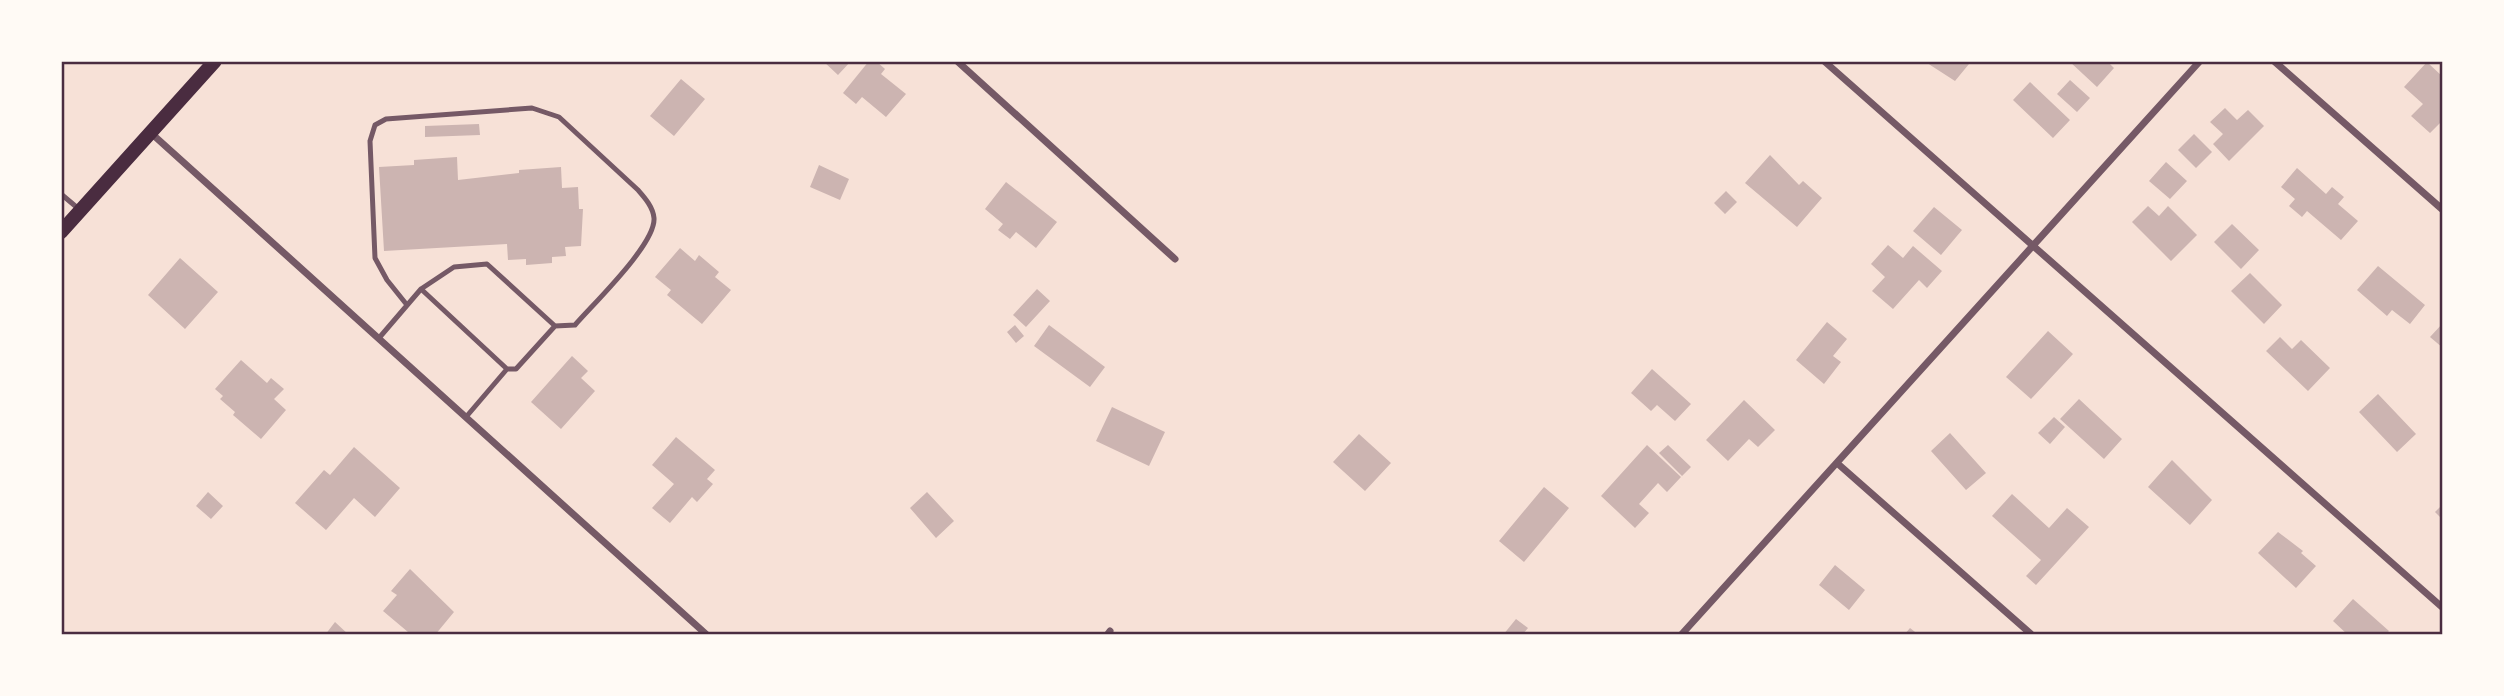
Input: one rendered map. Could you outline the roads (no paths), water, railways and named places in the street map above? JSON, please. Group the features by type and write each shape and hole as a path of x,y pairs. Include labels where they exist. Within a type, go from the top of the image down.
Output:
{"main road":[{"path":"61,232 215,61"}],"street":[{"path":"957,61 1175,258"},
{"path":"1824,61 2443,608"},
{"path":"1681,635 2200,61"},
{"path":"2274,61 2443,210"},
{"path":"151,133 708,635"},
{"path":"1837,463 2032,635"}],"lane":[{"path":"407,305 387,280 375,258 370,141 375,125 386,119 532,108 559,117 638,190 654,216 647,241 575,325 555,326 516,369 507,369 421,289"},
{"path":"61,194 80,211"},
{"path":"379,338 421,289 454,267 487,264 555,326"},
{"path":"466,417 507,369"}]}
